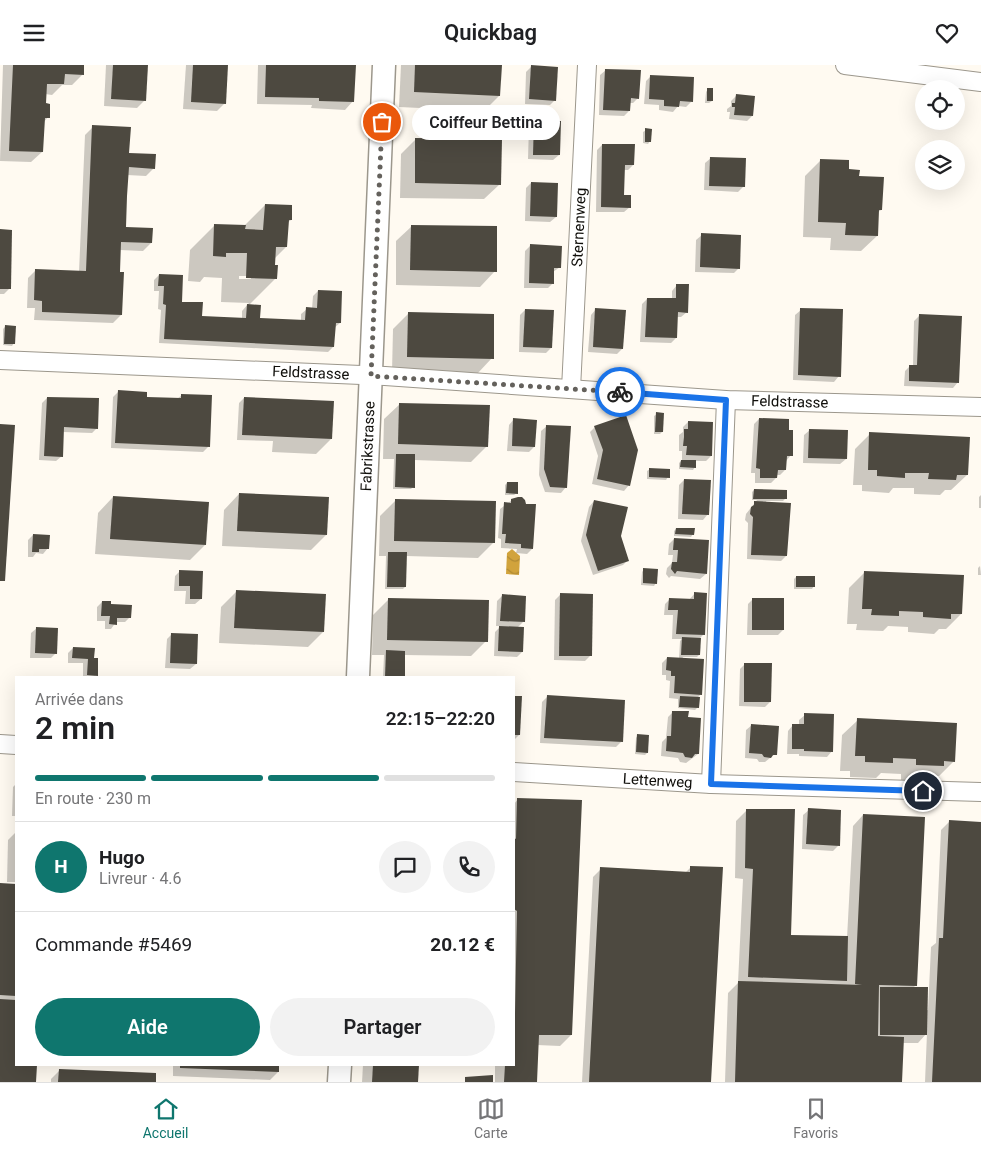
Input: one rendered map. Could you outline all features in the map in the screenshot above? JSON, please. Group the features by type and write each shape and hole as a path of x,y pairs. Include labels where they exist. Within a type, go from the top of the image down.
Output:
{"street":[{"name":"Fabrikstrasse","path":"358,676 384,65"},
{"name":"Sternenweg","path":"571,389 587,65"},
{"path":"845,65 981,82"},
{"name":"Feldstrasse","path":"0,360 371,376 726,400 981,407"},
{"path":"711,784 726,400"},
{"path":"0,744 15,745"},
{"name":"Lettenweg","path":"515,771 711,784 981,792"},
{"path":"339,1082 340,1066"}],"water":[{"path":"512,549 520,556 519,575 506,574 507,553"}],"building":[{"path":"13,65 84,65 84,75 65,74 64,84 47,84 46,103 50,104 50,118 45,118 43,152 9,151"},
{"path":"113,65 148,65 146,101 111,99"},
{"path":"193,65 228,65 226,104 191,102"},
{"path":"266,65 356,65 354,102 319,101 319,98 265,97"},
{"path":"415,65 502,65 500,96 414,92"},
{"path":"531,65 558,67 556,101 529,99"},
{"path":"605,69 641,70 639,99 631,98 630,111 603,110"},
{"path":"650,75 694,77 693,102 680,101 679,107 664,106 664,100 649,99"},
{"path":"707,88 713,88 713,101 707,101"},
{"path":"736,94 755,96 753,116 734,115 735,107 732,107 732,103 735,103"},
{"path":"534,120 561,121 560,155 533,155"},
{"path":"92,125 131,127 129,153 156,154 155,169 129,167 127,196 126,227 153,228 152,243 121,242 120,272 124,272 122,315 42,312 42,301 34,300 35,269 86,271"},
{"path":"645,128 652,129 651,142 645,142"},
{"path":"415,138 502,139 501,185 415,183"},
{"path":"602,144 635,144 634,165 625,165 624,195 631,195 631,208 601,207"},
{"path":"710,157 746,158 745,187 709,186"},
{"path":"820,159 849,160 849,169 860,170 859,176 884,177 882,210 879,210 878,236 845,235 846,223 818,222"},
{"path":"531,182 558,183 557,217 530,216"},
{"path":"265,204 292,205 292,220 289,220 287,247 276,247 275,265 278,265 277,279 246,278 247,253 226,253 226,257 213,256 214,224 246,225 245,229 263,230"},
{"path":"411,225 497,226 497,272 410,270"},
{"path":"0,229 12,230 11,289 0,289"},
{"path":"701,233 741,235 740,269 700,267"},
{"path":"530,244 562,246 561,268 554,268 554,284 529,283"},
{"path":"159,274 183,275 182,302 203,302 202,316 246,318 247,304 261,305 260,318 305,320 306,307 317,308 318,290 342,291 341,323 336,323 334,347 164,339 166,305 163,304 164,286 158,286"},
{"path":"676,284 689,284 688,313 678,312 677,338 645,337 647,298 676,298"},
{"path":"595,308 626,310 623,349 593,347"},
{"path":"800,308 843,309 841,377 798,375"},
{"path":"525,309 554,310 552,348 523,347"},
{"path":"408,312 494,314 494,359 407,357"},
{"path":"919,314 962,316 959,383 909,381 909,365 917,365"},
{"path":"5,325 16,326 15,344 4,344"},
{"path":"118,390 147,392 147,397 181,398 181,394 212,395 210,447 115,443"},
{"path":"47,397 99,398 98,429 64,427 63,457 44,456"},
{"path":"244,397 334,401 332,439 242,435"},
{"path":"399,403 490,405 488,447 398,444"},
{"path":"656,412 664,413 663,432 655,432"},
{"path":"626,415 638,450 630,486 597,479 603,450 594,426"},
{"path":"513,418 537,420 535,447 512,446"},
{"path":"759,418 789,419 789,430 793,430 793,456 787,456 786,470 778,470 777,478 760,478 760,469 756,468"},
{"path":"688,421 713,422 712,456 686,455 687,446 683,446 684,429 688,429"},
{"path":"0,424 15,425 5,581 0,581"},
{"path":"546,425 571,426 567,488 550,487 544,469"},
{"path":"809,429 848,430 847,459 808,458"},
{"path":"869,432 970,437 968,475 957,475 956,480 928,479 929,473 905,473 905,478 877,476 877,470 868,470"},
{"path":"396,454 415,454 415,488 395,487"},
{"path":"681,460 696,460 696,468 680,467"},
{"path":"649,468 670,469 670,478 649,477"},
{"path":"684,479 711,480 709,515 682,514"},
{"path":"507,482 518,482 518,494 506,493"},
{"path":"754,489 787,490 787,499 753,499"},
{"path":"239,493 329,497 327,535 237,531"},
{"path":"113,496 209,502 206,545 110,539"},
{"path":"522,497 526,504 536,504 533,549 521,548 521,544 505,543 506,534 502,534 504,502 511,503 511,499"},
{"path":"395,499 496,501 495,543 394,541"},
{"path":"594,500 628,507 621,536 629,561 598,571 586,535"},
{"path":"754,501 791,503 787,556 751,555 753,517 750,514"},
{"path":"676,528 695,528 694,535 675,534"},
{"path":"33,534 50,535 49,549 39,549 39,552 32,552"},
{"path":"674,538 709,540 707,574 677,571 675,574 671,569 672,562 677,562 678,550 673,550"},
{"path":"388,552 407,552 406,587 387,587"},
{"path":"643,568 658,569 657,584 643,583"},
{"path":"179,570 203,571 202,599 190,599 190,586 179,586"},
{"path":"864,571 964,575 962,614 951,614 951,619 923,617 923,612 899,611 899,616 871,615 872,609 862,609"},
{"path":"796,576 815,576 815,587 796,587"},
{"path":"236,590 326,594 324,632 234,628"},
{"path":"694,592 707,593 705,635 676,634 678,610 668,610 669,598 694,599"},
{"path":"560,593 593,594 592,656 559,656"},
{"path":"502,594 526,596 525,622 500,621"},
{"path":"388,598 489,600 488,642 387,640"},
{"path":"752,598 784,598 784,630 752,630"},
{"path":"102,601 111,601 111,604 132,605 131,618 117,618 117,625 109,624 110,616 101,616"},
{"path":"499,626 524,627 523,652 498,651"},
{"path":"36,627 58,628 57,654 35,653"},
{"path":"171,633 198,634 197,664 170,663"},
{"path":"682,637 701,638 700,655 681,655"},
{"path":"73,647 95,648 94,658 98,658 98,676 87,675 88,659 72,658"},
{"path":"386,650 405,651 405,676 385,676"},
{"path":"667,657 704,659 702,695 674,693 675,676 671,676 671,671 666,670"},
{"path":"744,663 772,663 771,702 744,702"},
{"path":"547,695 625,700 623,742 544,738"},
{"path":"515,696 522,696 520,735 515,735"},
{"path":"680,696 700,697 699,708 679,707"},
{"path":"672,711 689,711 688,717 701,718 699,754 695,754 692,758 685,757 683,753 666,751 667,736 671,736"},
{"path":"804,713 834,714 833,752 792,749 792,724 804,724"},
{"path":"857,718 957,723 955,762 944,761 944,766 916,765 916,759 893,758 893,763 865,762 865,756 855,756"},
{"path":"751,724 779,726 777,755 773,755 771,758 764,757 762,754 749,753"},
{"path":"637,734 649,735 648,753 636,752"},
{"path":"517,798 582,800 572,1035 539,1035 537,1082 504,1082 505,1066 515,1066"},
{"path":"808,808 841,810 840,846 806,844"},
{"path":"746,809 795,809 791,935 848,936 847,981 748,977 753,869 745,868"},
{"path":"863,814 925,817 917,986 879,985 878,1036 904,1037 902,1082 735,1082 738,981 862,985 855,984"},
{"path":"949,820 981,822 981,1082 932,1082 939,938 943,938"},
{"path":"690,866 723,867 711,1082 589,1082 600,867 690,872"},
{"path":"0,883 15,884 15,996 0,995"},
{"path":"880,987 928,987 927,1035 880,1035"},
{"path":"0,999 15,1000 15,1066 37,1066 36,1082 0,1082"},
{"path":"180,1066 279,1066 279,1072 180,1068"},
{"path":"373,1066 419,1066 418,1082 372,1082"},
{"path":"59,1069 156,1073 156,1082 58,1082"},
{"path":"493,1075 493,1082 465,1082 465,1077"}],"way so far":[{"path":"382,122 371,376 620,392"}],"place":[{"name":"Coiffeur Bettina","path":"382,122"}],"route":[{"path":"620,392 726,400 711,784 923,791"}]}
